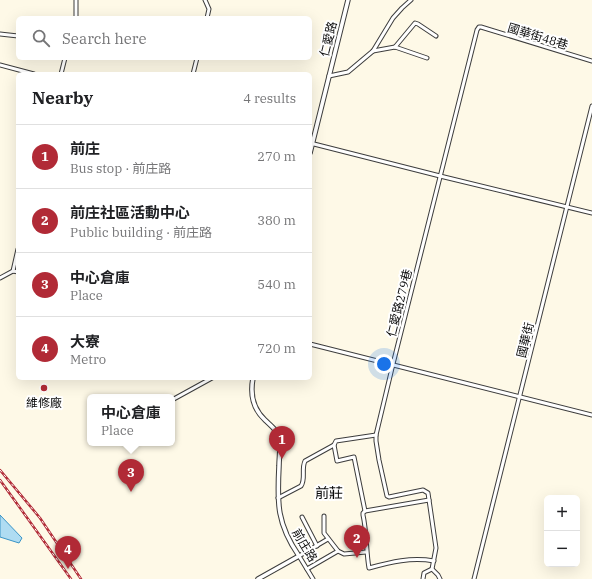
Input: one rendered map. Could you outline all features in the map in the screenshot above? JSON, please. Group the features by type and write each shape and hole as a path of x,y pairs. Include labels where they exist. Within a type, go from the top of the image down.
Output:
{"street":[{"path":"76,0 76,16"},
{"path":"205,0 209,8 207,16"},
{"name":"仁愛路","path":"312,140 348,0"},
{"path":"329,76 348,72 373,51 393,18 411,0"},
{"path":"395,47 415,23 436,36"},
{"name":"國華街48巷","path":"479,28 592,61"},
{"name":"仁愛路279巷","path":"429,500 428,493 423,490 389,497 387,496 379,460 376,435 440,176 479,28"},
{"path":"0,34 16,36"},
{"path":"373,51 395,47 427,58"},
{"path":"62,72 64,60"},
{"path":"194,72 196,60"},
{"path":"0,65 26,72"},
{"name":"國華街","path":"474,579 592,106"},
{"path":"312,144 592,212"},
{"path":"0,278 13,270 16,257"},
{"path":"312,344 592,415"},
{"path":"175,398 208,380"},
{"name":"前庄路","path":"253,380 255,409 280,438 278,498 283,528 289,542 313,579"},
{"path":"278,498 301,486 303,483 305,461 334,445 336,441 376,435"},
{"path":"334,445 337,461 354,457 365,511 363,513 367,542 366,552 369,568 414,559 434,562"},
{"path":"365,511 429,500 436,548 432,570"},
{"name":"前庄路","path":"324,516 323,530 338,551"},
{"path":"302,517 317,546"},
{"path":"258,579 328,539"},
{"path":"307,569 338,551 344,554 366,552"},
{"path":"423,579 424,573 432,570"},
{"path":"432,570 440,579"}],"water":[{"path":"0,515 22,538 19,543 0,537"}],"railway":[{"path":"0,470 40,518 81,579"},
{"path":"0,480 71,579"}],"place":[{"name":"維修廠","path":"44,388"},
{"name":"前庄","path":"282,459"},
{"name":"中心倉庫","path":"131,492"},
{"name":"前庄社區活動中心","path":"357,558"},
{"name":"大寮","path":"68,569"}],"district":[{"name":"前莊","path":"329,493"}]}
